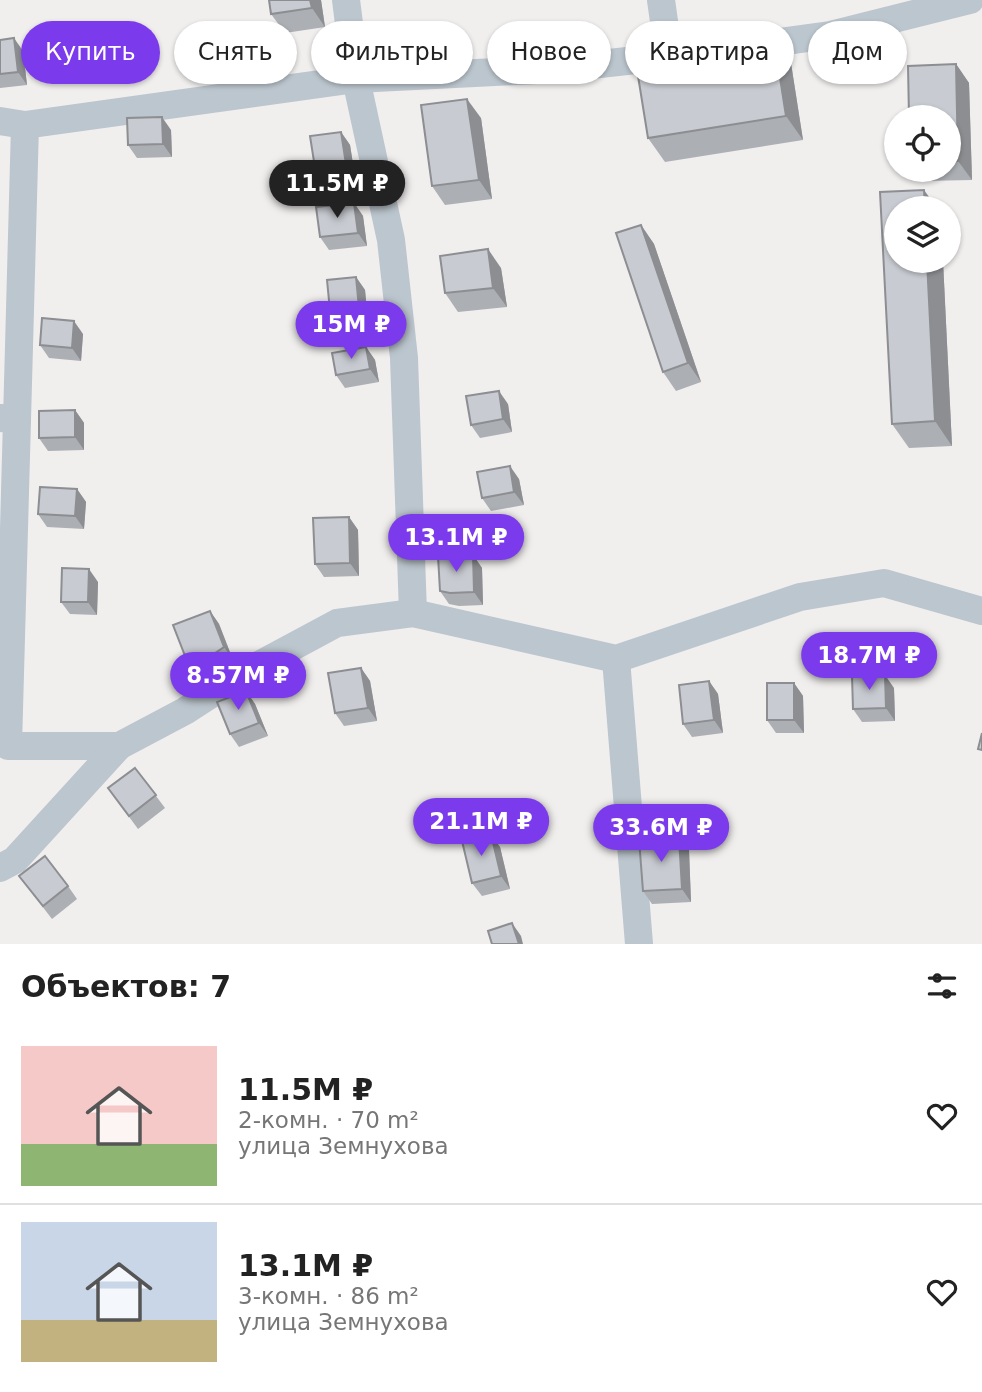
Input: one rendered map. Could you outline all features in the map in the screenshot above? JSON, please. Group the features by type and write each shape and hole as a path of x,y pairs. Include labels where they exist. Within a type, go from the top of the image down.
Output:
{"street":[{"path":"346,0 349,21"},
{"path":"661,0 675,21"},
{"path":"794,40 830,35 970,0"},
{"path":"473,73 555,69 625,61"},
{"path":"119,746 8,746 13,123 317,84"},
{"path":"357,84 391,240 404,358 413,613"},
{"path":"0,868 15,860 119,746 185,711 242,674 337,623 413,613 616,659 800,597 884,583 982,611"},
{"path":"616,659 639,944"}],"building":[{"path":"269,0 310,0 312,8 271,14"},
{"path":"14,38 18,72 0,74 0,40"},
{"path":"956,64 957,105 909,105 908,66"},
{"path":"639,84 781,84 786,116 648,138"},
{"path":"467,99 479,180 432,186 421,105"},
{"path":"162,117 163,144 128,145 127,118"},
{"path":"341,132 346,164 315,168 310,136"},
{"path":"924,190 924,196 884,196 884,269 880,192"},
{"path":"354,203 358,233 320,237 316,207"},
{"path":"641,225 688,363 663,372 616,233"},
{"path":"488,249 493,288 445,293 440,256"},
{"path":"884,273 928,273 935,421 892,424"},
{"path":"356,277 359,308 330,311 327,280"},
{"path":"42,318 74,321 72,348 40,345"},
{"path":"366,347 370,369 336,375 332,353"},
{"path":"499,391 503,419 471,425 466,396"},
{"path":"75,410 75,437 39,438 39,411"},
{"path":"510,466 514,492 482,498 477,472"},
{"path":"40,487 77,489 75,516 38,514"},
{"path":"349,517 350,563 315,564 313,518"},
{"path":"473,555 474,592 440,591 438,556"},
{"path":"62,568 89,569 88,602 61,602"},
{"path":"210,611 224,647 203,661 189,666 173,625"},
{"path":"361,668 368,708 335,713 328,673"},
{"path":"885,675 886,708 853,709 852,676"},
{"path":"709,681 714,720 683,724 679,685"},
{"path":"767,683 794,683 794,720 767,720"},
{"path":"246,691 259,723 230,734 217,702"},
{"path":"982,733 982,750 978,749"},
{"path":"135,768 156,795 129,816 108,788"},
{"path":"491,834 501,876 472,883 462,841"},
{"path":"679,837 682,889 643,891 639,839"},
{"path":"45,856 68,886 43,906 19,876"},
{"path":"512,923 519,944 492,944 488,931"}]}
